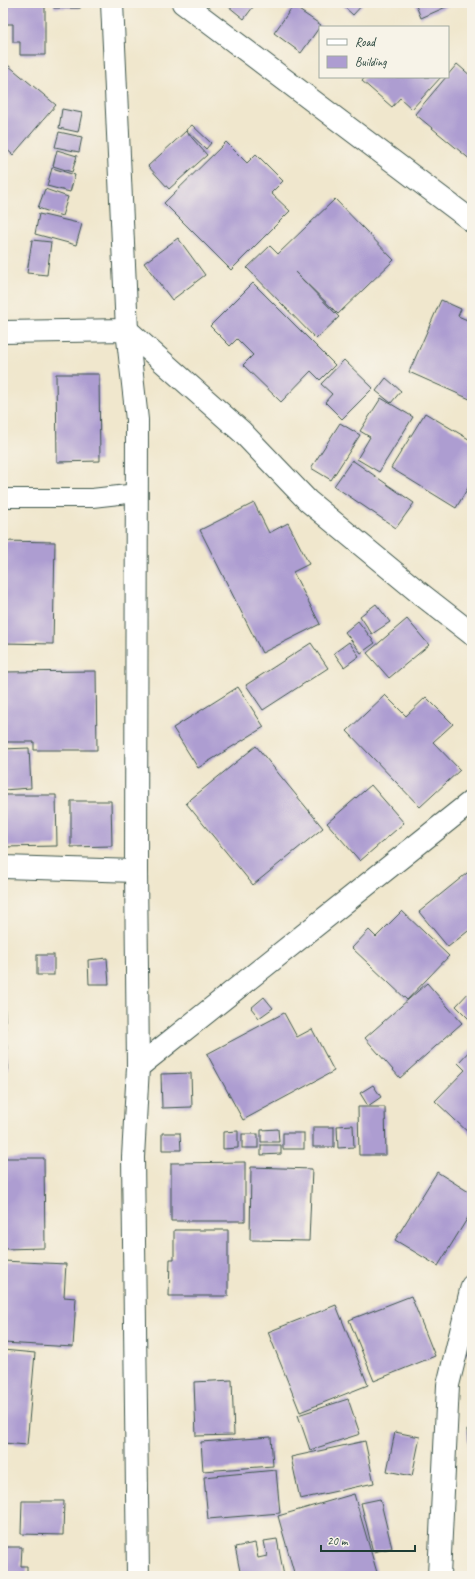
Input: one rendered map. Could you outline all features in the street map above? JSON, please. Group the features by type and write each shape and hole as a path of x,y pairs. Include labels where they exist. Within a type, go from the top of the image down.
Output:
{"street":[{"path":"112,3 127,330 137,420 136,871 138,1067 133,1157 138,1576"},
{"path":"183,3 472,221"},
{"path":"3,332 127,330 242,432 308,501 422,595 472,634"},
{"path":"138,1067 472,802"},
{"path":"3,867 136,871"},
{"path":"439,1576 448,1385 472,1286"}],"lane":[{"path":"3,498 92,498 137,493"}],"building":[{"path":"3,3 45,3 45,55 20,55 20,42 13,42 13,24 3,24"},
{"path":"54,3 80,3 80,8 54,8"},
{"path":"230,3 256,3 244,19 228,6"},
{"path":"340,3 364,3 353,15"},
{"path":"415,3 455,3 421,18"},
{"path":"293,6 321,25 301,53 274,33"},
{"path":"3,61 56,105 13,155 3,146 3,140 5,137 3,135"},
{"path":"457,64 472,77 472,161 415,114 445,78 449,78 449,74"},
{"path":"364,78 440,78 412,109 400,98 392,107 362,81"},
{"path":"62,109 82,113 78,132 59,128"},
{"path":"192,125 211,143 206,149 186,130"},
{"path":"186,131 207,155 169,189 148,166"},
{"path":"59,132 82,137 79,152 55,147"},
{"path":"226,142 247,163 256,154 283,181 271,193 290,211 231,270 164,203"},
{"path":"57,150 77,156 72,172 53,166"},
{"path":"52,168 75,175 70,192 47,186"},
{"path":"45,189 68,197 62,216 38,208"},
{"path":"335,199 394,260 338,314 295,272 339,317 316,339 247,268 270,246 278,254"},
{"path":"39,214 82,224 76,245 35,234"},
{"path":"178,238 205,275 172,300 144,263"},
{"path":"32,240 51,242 47,275 27,273"},
{"path":"253,283 335,365 320,380 311,371 281,402 243,365 253,355 237,339 230,346 210,326"},
{"path":"441,300 461,309 458,316 472,322 472,400 409,372"},
{"path":"344,360 373,388 342,419 325,402 332,394 321,384"},
{"path":"56,374 99,374 100,461 57,462"},
{"path":"386,378 401,391 391,403 376,391"},
{"path":"381,398 413,417 379,472 357,459 370,437 360,431"},
{"path":"425,413 472,441 472,481 456,508 391,468"},
{"path":"340,423 360,435 331,480 311,468"},
{"path":"352,460 414,503 396,528 334,486"},
{"path":"254,503 269,533 288,523 309,564 293,572 320,624 262,653 200,530"},
{"path":"3,541 55,542 53,644 3,643"},
{"path":"376,604 390,622 372,634 360,616"},
{"path":"407,619 429,645 389,678 367,653"},
{"path":"358,621 375,643 361,653 345,632"},
{"path":"349,642 359,656 344,667 334,653"},
{"path":"311,643 328,668 263,710 246,685"},
{"path":"96,671 97,750 34,750 34,742 3,742 3,672"},
{"path":"238,687 264,727 198,768 173,728"},
{"path":"385,695 406,716 426,697 453,724 433,742 460,770 420,807 347,731"},
{"path":"256,746 323,828 253,885 186,803"},
{"path":"29,748 31,788 3,790 3,749"},
{"path":"371,785 404,823 360,861 327,823"},
{"path":"3,795 56,795 57,846 3,847"},
{"path":"71,801 111,801 112,846 71,847"},
{"path":"472,869 472,928 448,947 419,912"},
{"path":"402,911 449,956 407,1000 352,948 369,930 376,937"},
{"path":"37,955 54,955 54,975 37,975"},
{"path":"107,958 109,984 89,984 88,960"},
{"path":"427,983 462,1023 400,1078 365,1038"},
{"path":"472,989 472,1022 456,1006"},
{"path":"264,997 273,1008 259,1018 251,1008"},
{"path":"4,999 8,1069 3,1069"},
{"path":"284,1013 297,1037 312,1029 334,1071 243,1120 207,1054"},
{"path":"472,1048 472,1136 435,1101 465,1070 458,1063"},
{"path":"191,1073 192,1107 162,1108 161,1074"},
{"path":"373,1085 381,1097 368,1106 360,1093"},
{"path":"358,1107 385,1107 386,1155 359,1155"},
{"path":"353,1125 354,1147 338,1148 337,1126"},
{"path":"313,1127 334,1127 334,1147 313,1147"},
{"path":"278,1129 279,1142 261,1142 261,1130"},
{"path":"238,1131 238,1148 223,1149 223,1132"},
{"path":"162,1133 180,1133 181,1150 162,1150"},
{"path":"283,1133 304,1133 304,1149 283,1149"},
{"path":"242,1134 258,1134 258,1148 242,1148"},
{"path":"261,1145 281,1145 281,1154 261,1155"},
{"path":"3,1158 44,1158 45,1248 3,1249"},
{"path":"245,1162 245,1221 171,1221 171,1163"},
{"path":"251,1167 312,1169 309,1241 250,1240"},
{"path":"437,1172 472,1194 472,1211 438,1266 395,1240"},
{"path":"174,1230 228,1230 228,1296 169,1296 170,1259 174,1259"},
{"path":"3,1261 66,1264 64,1297 76,1298 73,1347 3,1343"},
{"path":"411,1296 435,1356 374,1381 349,1320"},
{"path":"336,1305 368,1385 300,1412 268,1332"},
{"path":"472,1343 472,1359 464,1352"},
{"path":"3,1350 35,1353 27,1445 3,1443"},
{"path":"232,1380 234,1435 196,1436 194,1382"},
{"path":"348,1399 360,1434 310,1450 298,1415"},
{"path":"467,1430 472,1430 472,1471 471,1471"},
{"path":"395,1432 420,1437 412,1476 387,1471"},
{"path":"271,1437 273,1466 203,1471 201,1442"},
{"path":"365,1441 374,1483 300,1499 291,1457"},
{"path":"276,1470 280,1513 208,1519 204,1477"},
{"path":"354,1494 378,1576 295,1576 278,1516"},
{"path":"380,1499 392,1548 373,1552 361,1503"},
{"path":"22,1501 64,1501 63,1535 21,1534"},
{"path":"277,1539 284,1576 241,1576 235,1547 255,1543 258,1558 267,1556 264,1541"},
{"path":"3,1547 22,1547 21,1566 27,1566 27,1576 3,1576"}]}
